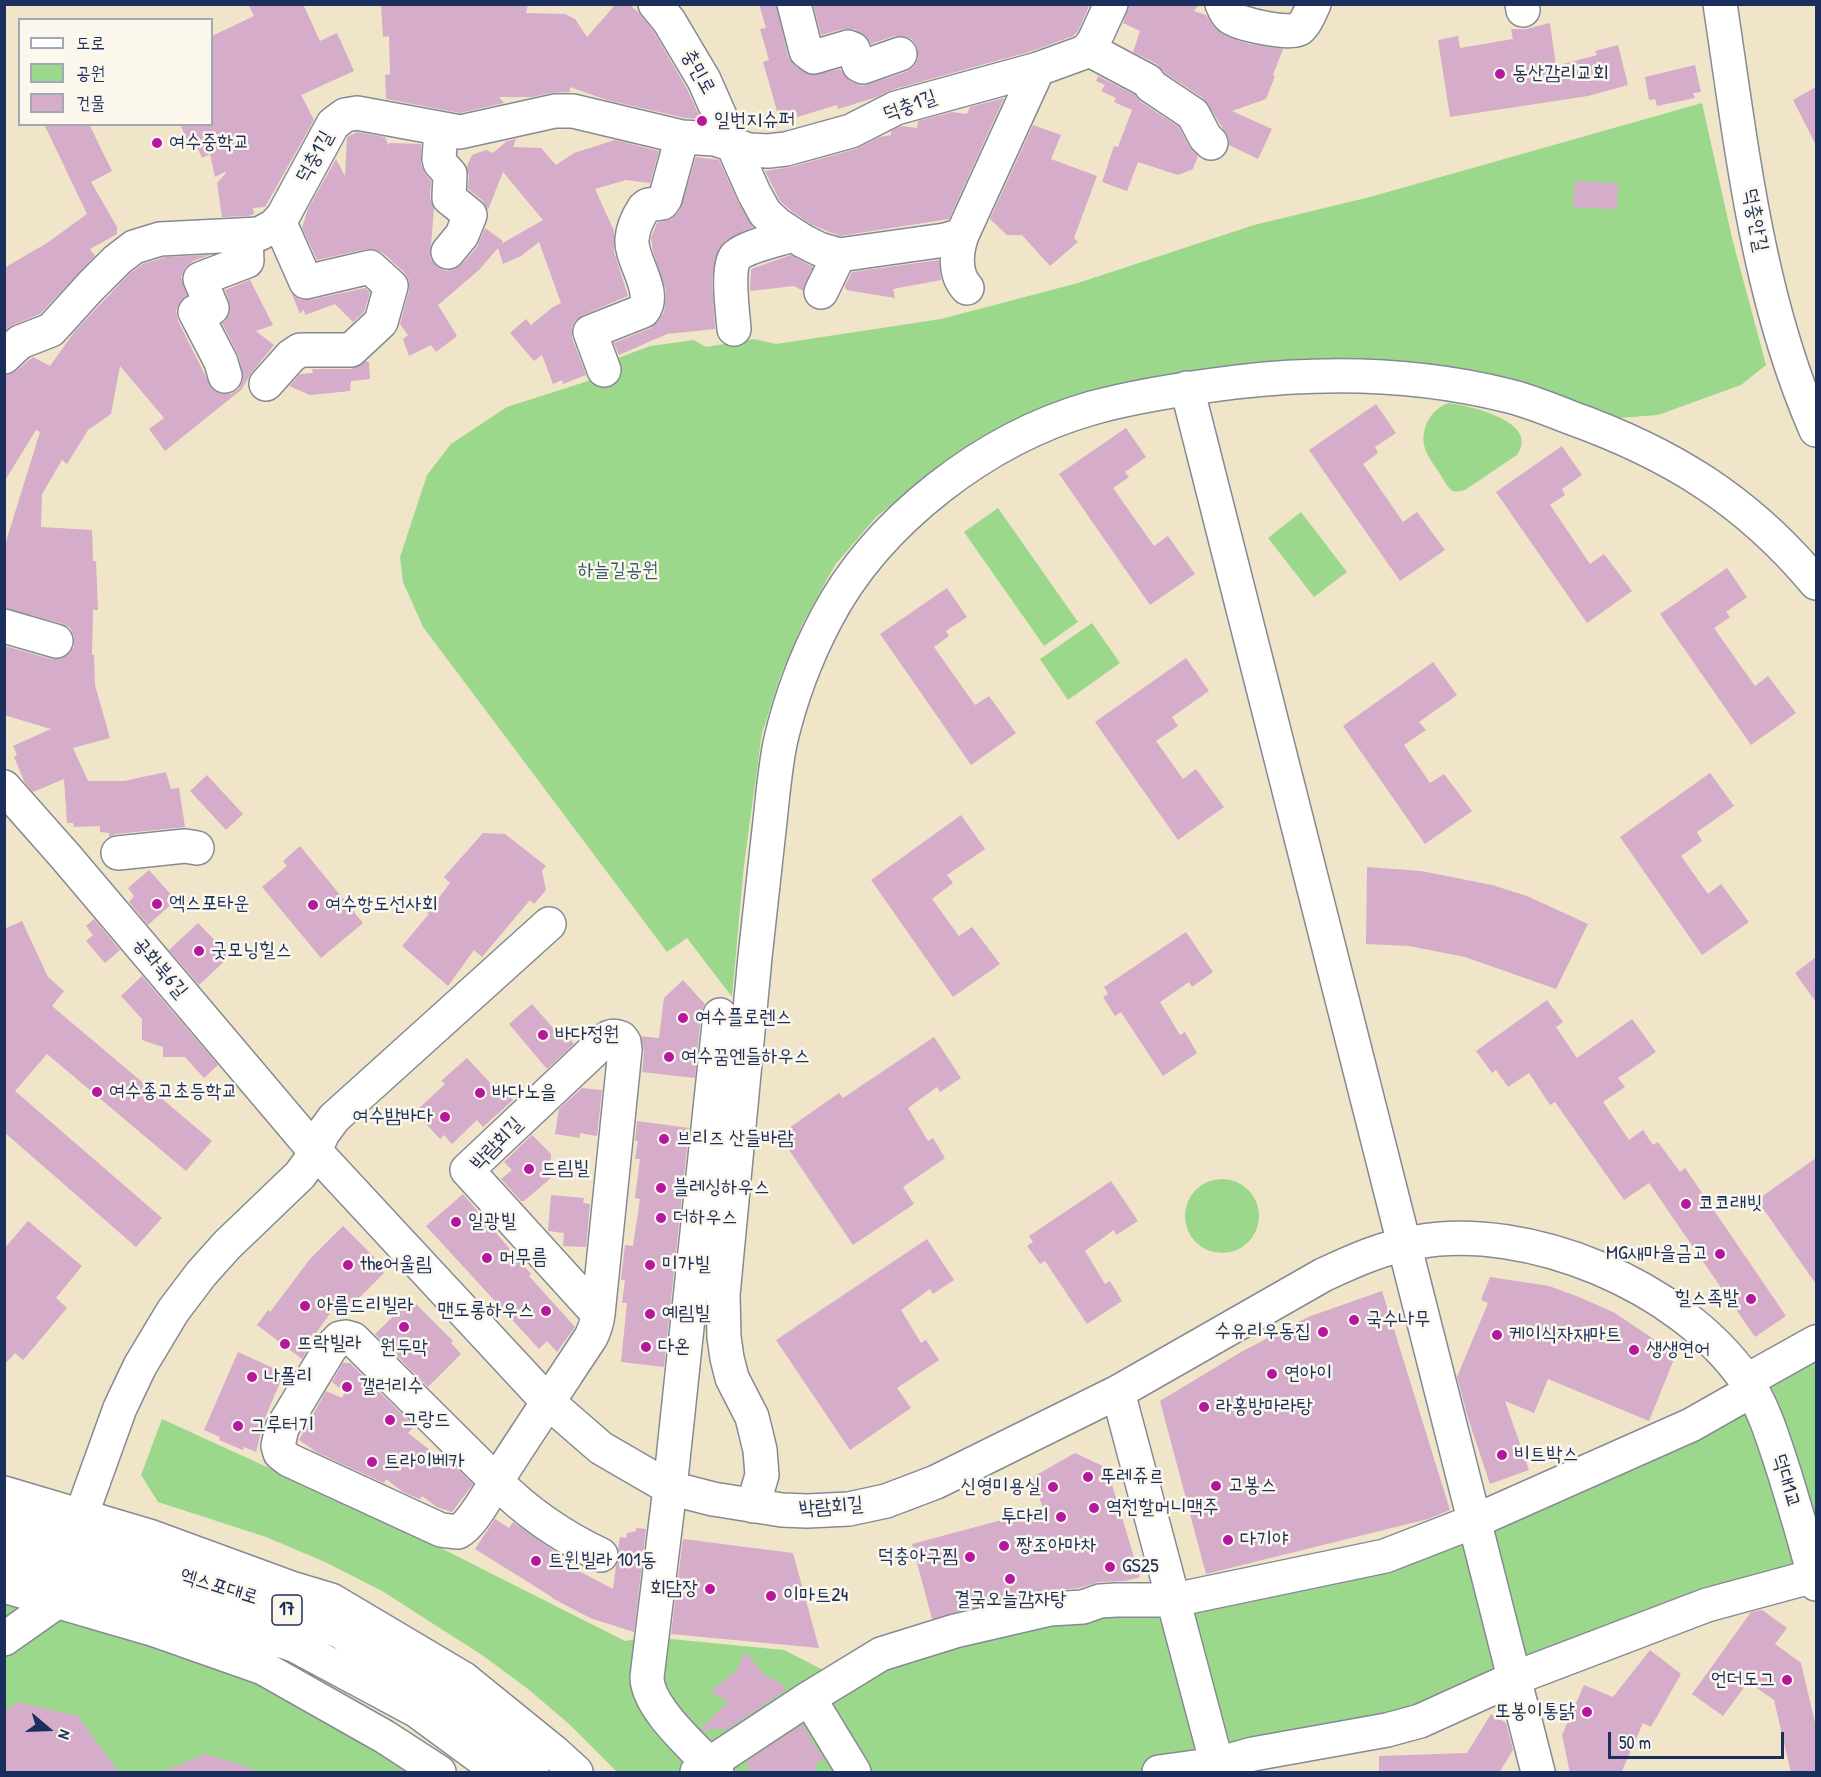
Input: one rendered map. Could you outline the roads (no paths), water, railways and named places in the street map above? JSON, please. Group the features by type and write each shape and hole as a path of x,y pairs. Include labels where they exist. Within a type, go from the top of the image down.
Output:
{"street":[{"name":"충민로","path":"655,4 669,21 704,80 765,213 793,235 819,249 839,255"},
{"path":"794,4 806,51 814,57 848,47 853,49 859,65 863,67 900,54"},
{"path":"1111,4 1088,49 1148,81 1151,86 1193,114 1205,137 1211,143"},
{"path":"1222,4 1227,14 1236,20 1284,31 1300,28 1314,4"},
{"name":"덕충안길","path":"1720,4 1734,112 1766,274 1791,367 1816,430"},
{"name":"덕충1길","path":"279,221 333,124 341,117 351,114 368,114 460,132 563,111 585,112 682,137 715,139 755,151 786,149 851,131 901,106 1038,69 1088,49"},
{"path":"967,288 962,280 957,256 962,235 1038,69"},
{"path":"441,129 439,159 450,174 448,198 470,215 462,235 448,252"},
{"path":"604,370 590,332 643,311 647,306 647,294 632,240 635,226 644,208 648,205 662,203 665,199 682,137"},
{"path":"4,357 20,342 51,330 98,280 134,247 160,239 246,236 264,232 279,221 306,282 370,267 391,286 381,322 351,350 300,350 291,356 266,384"},
{"path":"734,329 731,273 733,260 737,255 748,250 793,235"},
{"path":"821,292 839,255 945,240 962,235"},
{"path":"225,376 221,362 195,312 212,308 200,279 246,261 246,236"},
{"path":"753,1506 762,1475 760,1450 752,1417 732,1378 724,1337 723,1295 761,894 780,743 807,657 828,614 852,577 894,527 947,481 978,460 1009,443 1069,416 1118,402 1187,388 1299,376 1360,375 1447,382 1513,397 1599,428 1646,448 1683,467 1744,509 1794,557 1816,583"},
{"path":"1187,388 1538,1773"},
{"path":"4,626 56,641"},
{"name":"공화북6길","path":"4,787 315,1151"},
{"path":"118,853 185,846 197,848"},
{"path":"81,1516 120,1408 140,1366 173,1311 201,1274 227,1245 300,1175 334,1118 549,924"},
{"path":"720,1015 670,1488 650,1637 647,1687 659,1710 708,1770 809,1698 881,1654 955,1631 1050,1609 1083,1607 1100,1601 1173,1600 1385,1556 1474,1521 1691,1425 1816,1342"},
{"name":"박람회길","path":"598,1314 467,1170 603,1041 614,1036 621,1038 625,1047 598,1314 595,1329 591,1337 496,1481 464,1528 458,1532 446,1532 289,1460 280,1453 278,1442 282,1428 330,1347 340,1338 353,1339 496,1481 531,1514 570,1539 601,1555"},
{"name":"박람회길","path":"315,1151 548,1402 602,1448 670,1488 753,1506 807,1511 849,1509 886,1501 936,1482 1118,1392 1323,1275 1368,1255 1405,1245"},
{"name":"덕대1교","path":"1405,1245 1435,1239 1490,1240 1552,1252 1590,1266 1632,1286 1685,1319 1715,1343 1749,1386 1767,1420 1815,1580"},
{"path":"1118,1392 1218,1768"},
{"path":"4,1493 149,1536 291,1588 331,1600 464,1679 576,1773"},
{"name":"엑스포대로","path":"4,1526 262,1600 341,1632 495,1739 532,1773"},
{"name":"엑스포대로","path":"4,1555 63,1569 294,1645 417,1712 500,1773"},
{"path":"1159,1773 1218,1768 1253,1754 1387,1730 1420,1721 1515,1678 1707,1605 1756,1590 1815,1580"},
{"path":"4,1586 156,1630 263,1668 404,1748 439,1773"},
{"path":"4,1639 58,1601"},
{"path":"809,1698 854,1773"},
{"path":"508,1714 522,1739 557,1773"},
{"path":"404,1748 434,1752 469,1773"}],"place":[{"name":"동산감리교회","path":"1500,74"},
{"name":"일번지슈퍼","path":"702,121"},
{"name":"여수중학교","path":"157,143"},
{"name":"엑스포타운","path":"157,904"},
{"name":"여수항도선사회","path":"313,905"},
{"name":"굿모닝힐스","path":"199,951"},
{"name":"여수플로렌스","path":"683,1018"},
{"name":"바다정원","path":"543,1035"},
{"name":"여수꿈엔들하우스","path":"669,1057"},
{"name":"여수종고초등학교","path":"97,1092"},
{"name":"바다노을","path":"480,1093"},
{"name":"여수밤바다","path":"445,1117"},
{"name":"브리즈 산들바람","path":"664,1139"},
{"name":"드림빌","path":"529,1169"},
{"name":"블레싱하우스","path":"661,1188"},
{"name":"코코래빗","path":"1686,1204"},
{"name":"더하우스","path":"661,1218"},
{"name":"일광빌","path":"456,1222"},
{"name":"MG새마을금고","path":"1720,1254"},
{"name":"머무름","path":"487,1258"},
{"name":"the어울림","path":"348,1265"},
{"name":"미가빌","path":"650,1265"},
{"name":"힐스족발","path":"1751,1299"},
{"name":"아름드리빌라","path":"305,1306"},
{"name":"맨도롱하우스","path":"546,1311"},
{"name":"예림빌","path":"650,1314"},
{"name":"국수나무","path":"1354,1320"},
{"name":"원두막","path":"404,1327"},
{"name":"수유리우동집","path":"1323,1332"},
{"name":"케이식자재마트","path":"1497,1335"},
{"name":"뜨락빌라","path":"285,1344"},
{"name":"다온","path":"646,1347"},
{"name":"생생연어","path":"1634,1350"},
{"name":"연아이","path":"1272,1374"},
{"name":"나폴리","path":"252,1377"},
{"name":"갤러리수","path":"347,1387"},
{"name":"라홍방마라탕","path":"1204,1407"},
{"name":"그랑드","path":"390,1420"},
{"name":"그루터기","path":"238,1426"},
{"name":"비트박스","path":"1502,1455"},
{"name":"트라이베카","path":"372,1462"},
{"name":"뚜레쥬르","path":"1088,1477"},
{"name":"고봉스","path":"1216,1486"},
{"name":"신영미용실","path":"1053,1487"},
{"name":"역전할머니맥주","path":"1094,1508"},
{"name":"투다리","path":"1061,1517"},
{"name":"다기야","path":"1228,1540"},
{"name":"짱조아마차","path":"1004,1546"},
{"name":"덕충아구찜","path":"970,1557"},
{"name":"트윈빌라 101동","path":"536,1561"},
{"name":"GS25","path":"1110,1567"},
{"name":"결국오늘감자탕","path":"1010,1579"},
{"name":"회담장","path":"710,1589"},
{"name":"이마트24","path":"771,1596"},
{"name":"언더도그","path":"1787,1680"},
{"name":"또봉이통닭","path":"1587,1712"}],"park label":[{"name":"하늘길공원","path":"618,571"}]}
